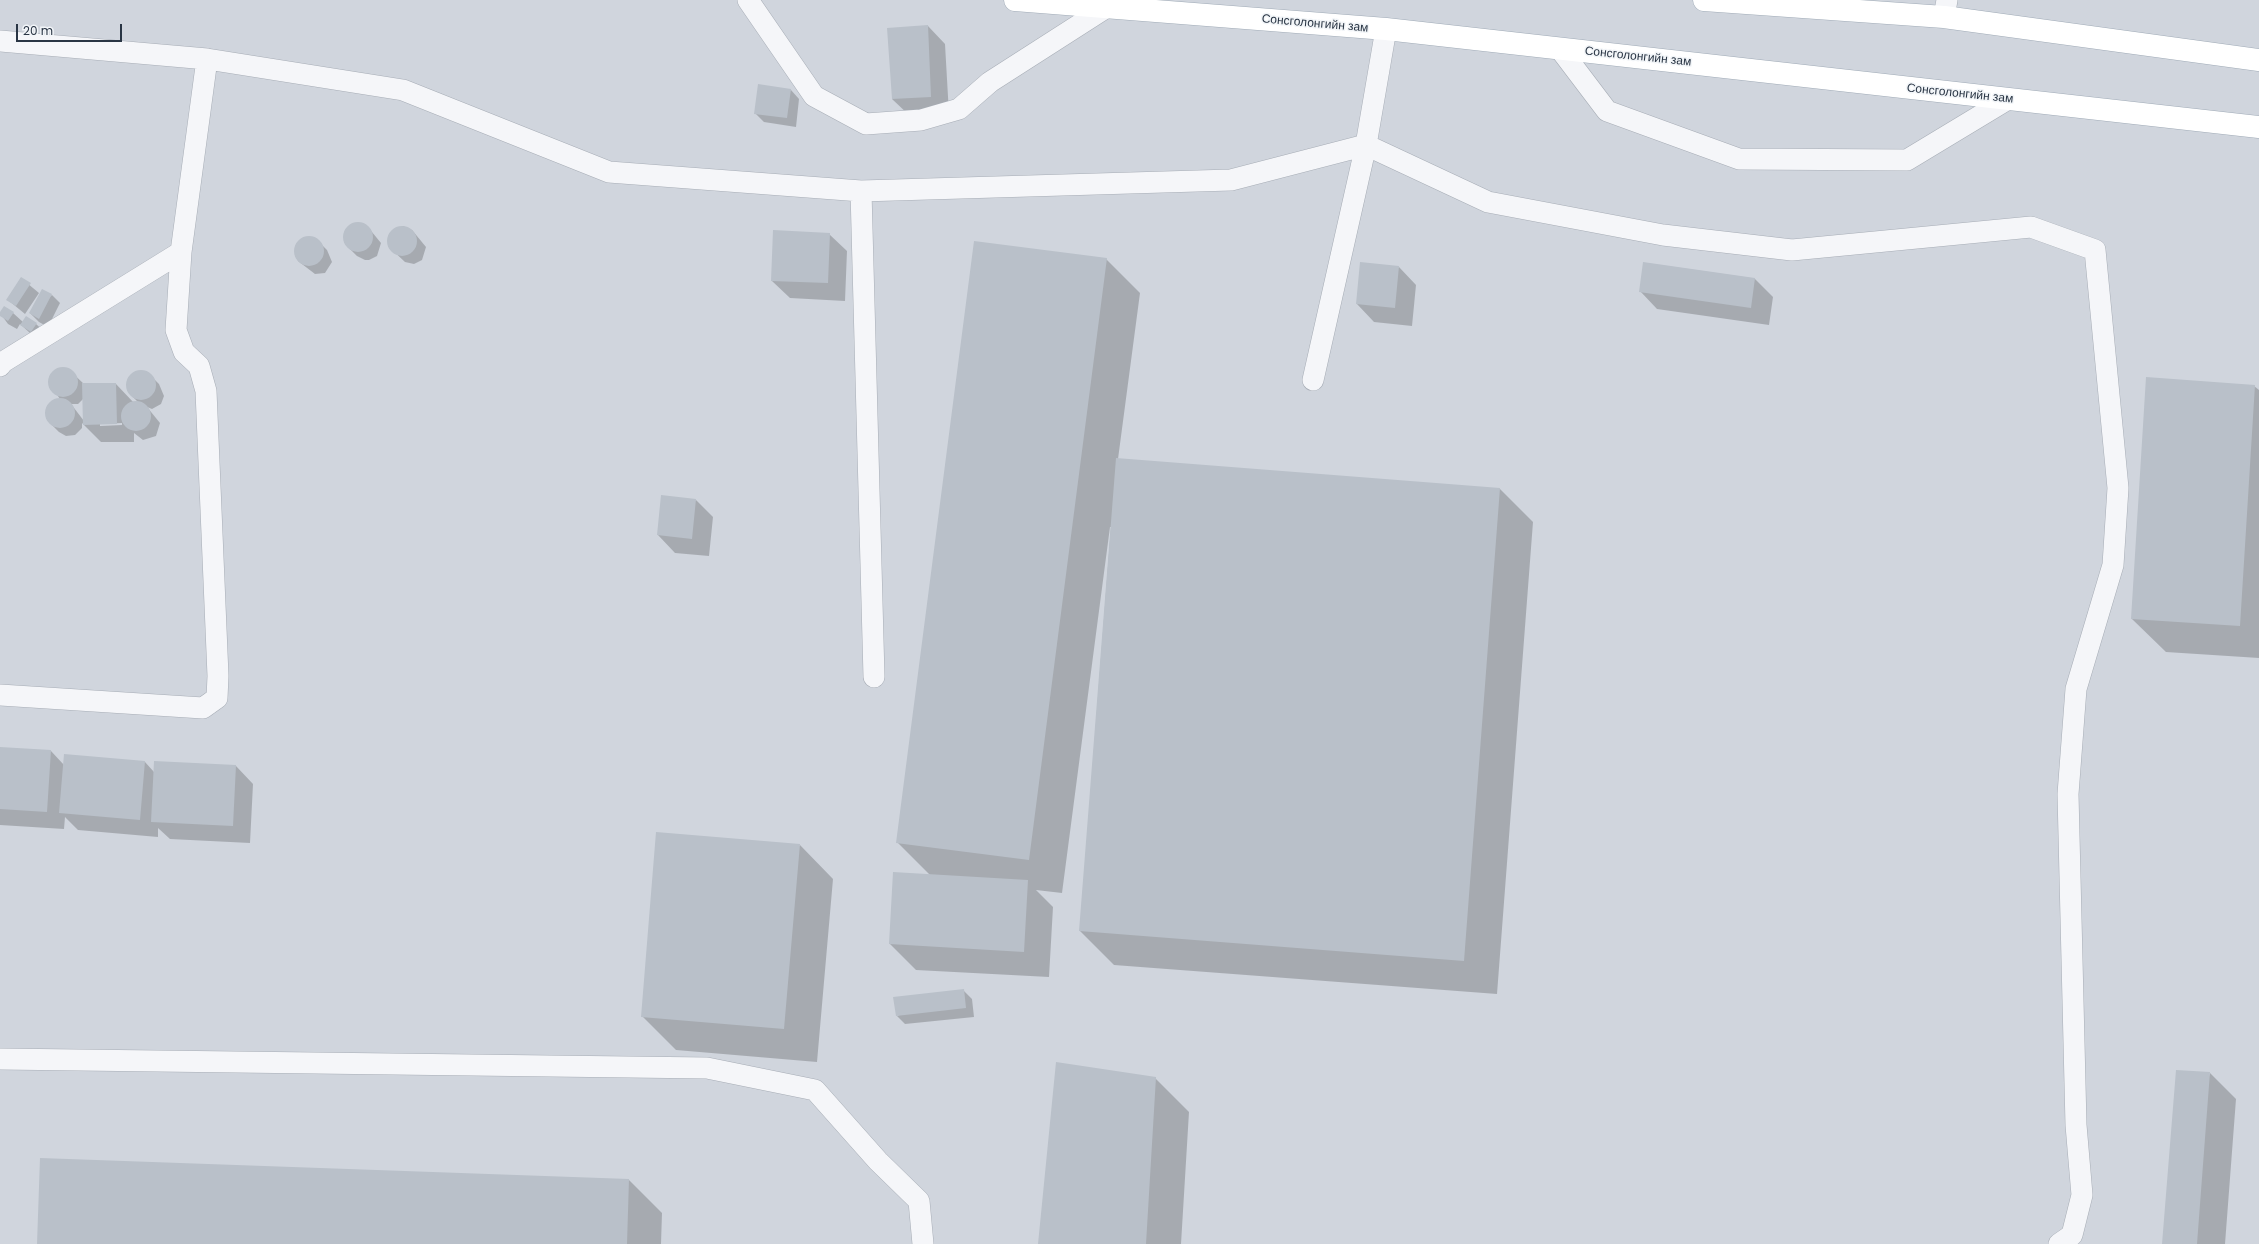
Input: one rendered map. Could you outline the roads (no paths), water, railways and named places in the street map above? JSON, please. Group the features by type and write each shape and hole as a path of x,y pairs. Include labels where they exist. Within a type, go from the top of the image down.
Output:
{"main road":[{"name":"Сонсголонгийн зам","path":"1015,0 1386,29 2259,127"},
{"path":"1704,0 1945,9 2259,60"}],"lane":[{"path":"748,0 814,96 866,124 921,120 959,109 990,82 1108,7"},
{"path":"1314,380 1366,144 1386,29"},
{"path":"0,41 207,59 403,90 609,172 861,191 1231,180 1366,144 1488,202 1663,234 1792,250 2031,227 2095,250 2118,488 2113,565 2076,689 2068,786 2076,1125 2082,1195 2072,1235 2059,1244"},
{"path":"1560,49 1607,111 1739,159 1907,160 2008,99"},
{"path":"0,695 203,708 217,698 218,676 206,391 199,366 184,352 176,330 181,252 207,59"},
{"path":"861,191 874,677"},
{"path":"0,366 3,362 181,252"},
{"path":"0,1059 707,1068 815,1090 878,1161 918,1201 923,1244"}]}
